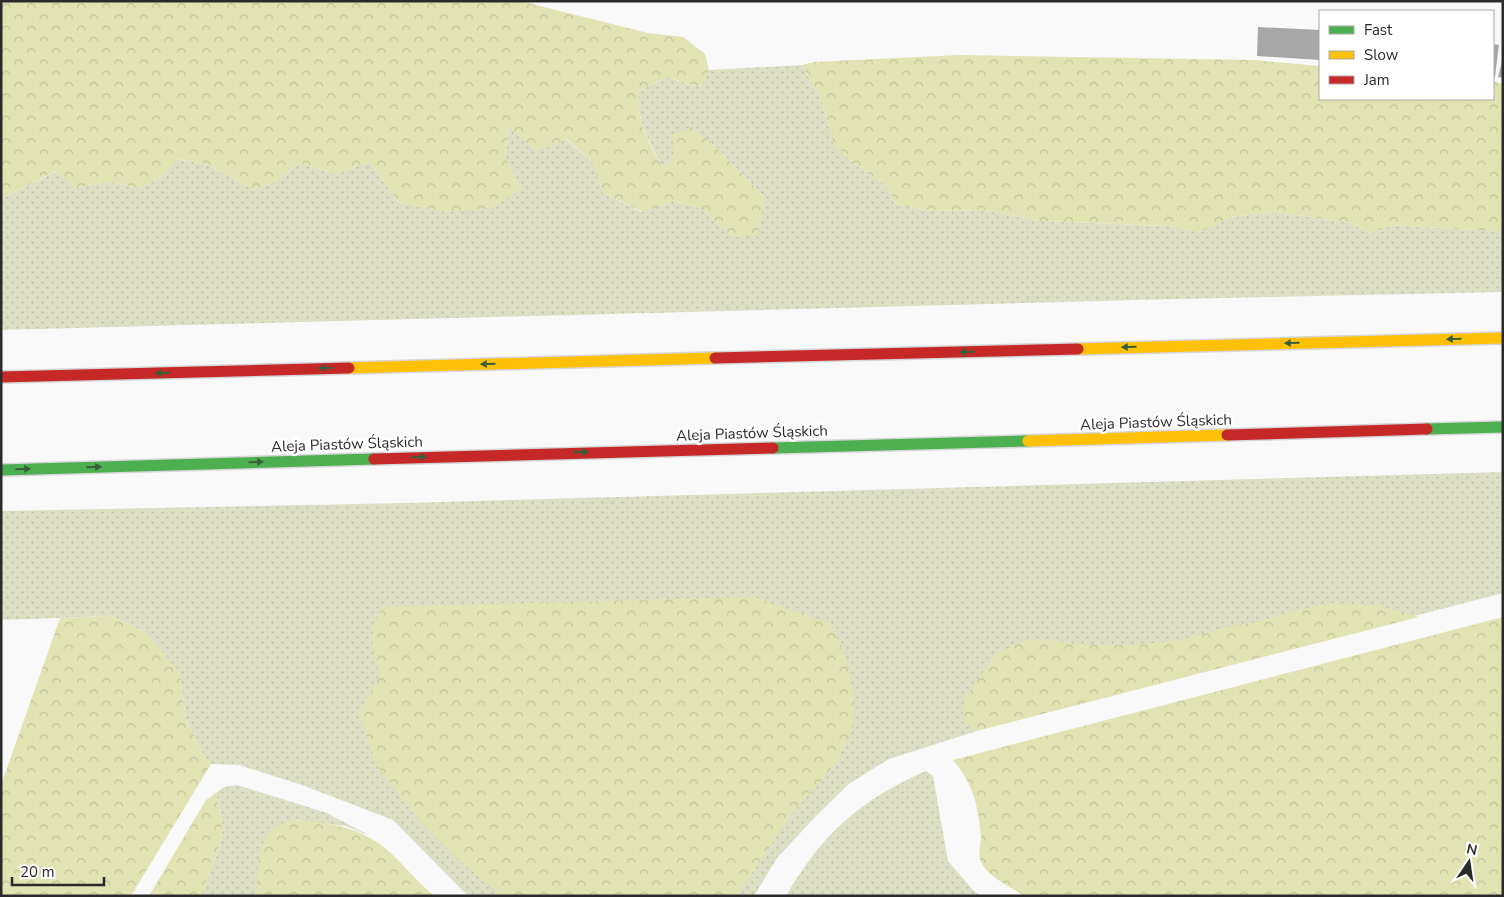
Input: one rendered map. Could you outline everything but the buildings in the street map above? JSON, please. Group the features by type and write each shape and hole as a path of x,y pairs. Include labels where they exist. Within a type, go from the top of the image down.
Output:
{"highway":[{"path":"1,377 1503,338"},
{"name":"Aleja Piastów Śląskich","path":"1,470 1503,427"}],"green space":[{"path":"1,1 520,1 648,33 683,37 705,54 709,70 701,87 666,77 638,92 639,112 644,131 663,167 673,160 673,135 691,127 713,144 765,198 758,234 734,237 700,208 672,201 643,212 603,193 593,163 567,139 537,151 509,127 505,156 521,189 492,208 446,212 399,203 370,162 336,174 299,163 275,182 254,190 209,165 178,159 160,177 141,188 109,182 76,188 56,171 1,199"},
{"path":"959,55 1254,60 1319,66 1319,100 1494,100 1494,81 1503,84 1503,232 1392,225 1371,233 1351,223 1277,212 1231,217 1200,232 1168,226 1041,221 984,210 931,211 895,204 886,185 856,165 834,145 822,100 802,65 813,62"},
{"path":"802,65 822,100 834,145 856,165 886,185 895,204 931,211 984,210 1041,221 1168,226 1200,232 1231,217 1277,212 1351,223 1371,233 1392,225 1503,232 1503,292 1,330 1,199 57,171 76,188 109,182 141,188 160,177 177,159 209,165 254,190 275,182 299,163 336,174 370,162 399,203 521,189 505,156 509,127 566,139 593,163 603,193 642,212 672,201 700,208 734,237 765,198 713,144 673,160 663,167 642,122 638,92 666,77 700,87 709,70"},
{"path":"1503,472 1503,593 980,730 889,759 850,783 817,815 777,858 754,896 468,896 393,820 302,785 239,765 211,764 204,757 186,719 180,675 146,633 112,616 1,620 1,511 406,503"},
{"path":"754,597 828,623 842,645 855,700 853,728 836,763 790,816 737,896 502,896 458,859 418,819 378,767 358,714 380,674 372,640 382,607"},
{"path":"1334,603 1379,606 1419,617 980,730 972,728 965,722 962,709 966,696 996,654 1026,640 1045,640 1087,645 1137,645 1182,640 1232,626 1257,622 1298,610"},
{"path":"112,616 146,633 175,667 180,675 186,719 204,756 211,764 131,896 1,896 1,785 60,618"},
{"path":"1503,617 1503,896 1025,896 987,871 979,857 981,836 976,804 970,786 953,760"},
{"path":"926,771 933,776 948,861 973,890 981,896 786,896 799,874 829,837 845,821 882,794"},
{"path":"237,785 327,813 370,836 346,826 292,820 257,889 257,896 201,896 221,839 222,826 217,792 224,787"},
{"path":"217,792 222,826 221,839 201,896 149,896 206,800"},
{"path":"292,820 334,825 361,833 385,848 419,883 435,896 257,896 258,861 264,840 280,825"}],"traffic: fast":[{"path":"1427,429 1503,427"},
{"path":"773,448 1028,441"},
{"path":"1,470 374,459"}],"traffic: slow":[{"path":"1078,349 1503,338"},
{"path":"349,368 715,358"},
{"path":"1028,441 1227,435"}],"traffic: jam":[{"path":"715,358 1078,349"},
{"path":"1,377 349,368"},
{"path":"1227,435 1427,429"},
{"path":"374,459 773,448"}]}
